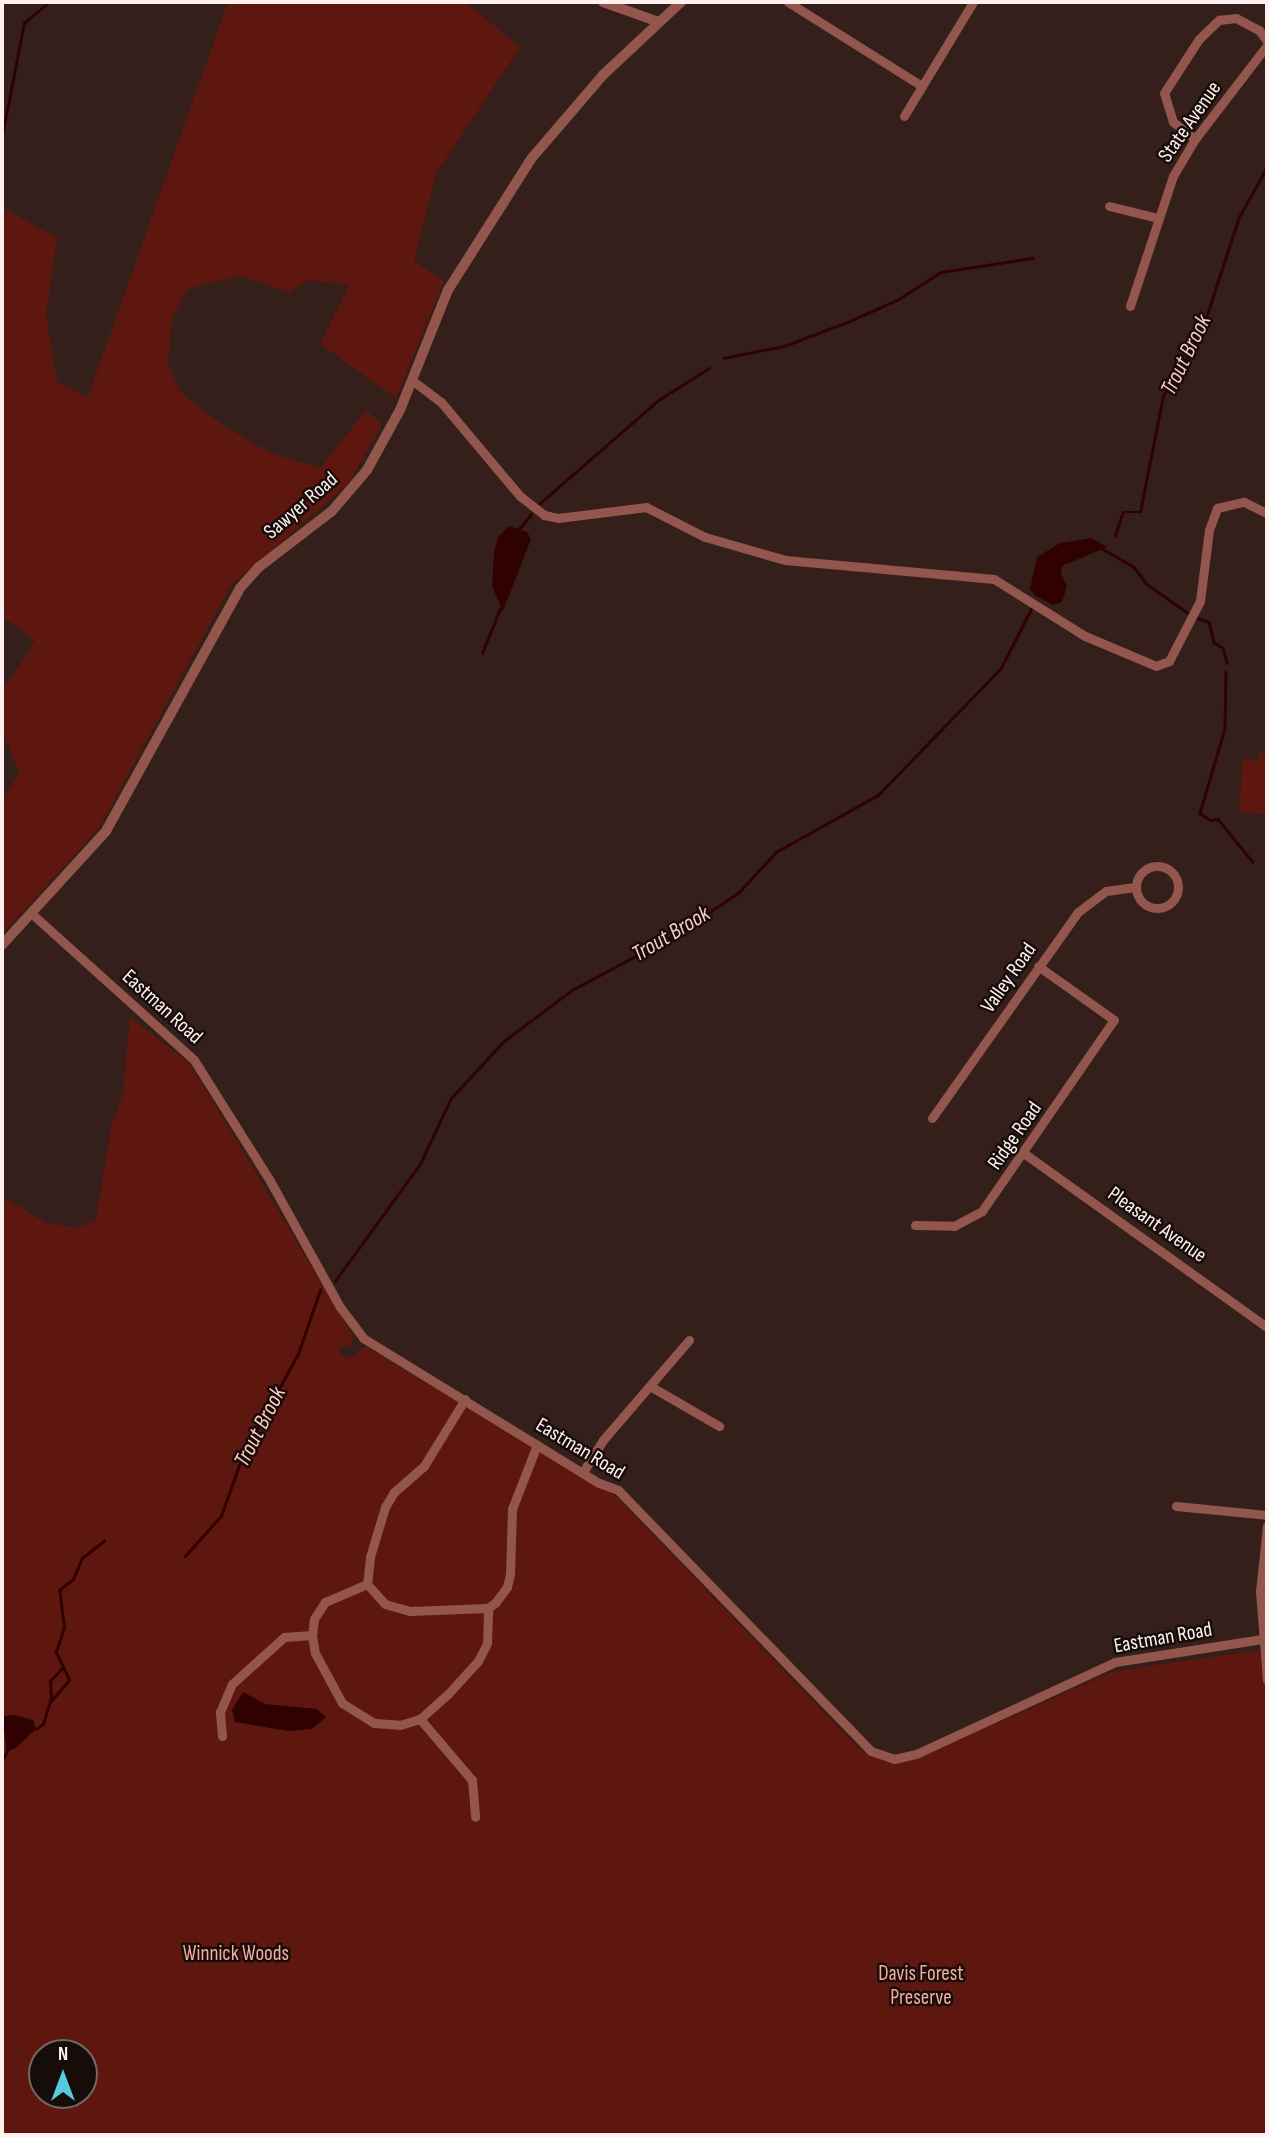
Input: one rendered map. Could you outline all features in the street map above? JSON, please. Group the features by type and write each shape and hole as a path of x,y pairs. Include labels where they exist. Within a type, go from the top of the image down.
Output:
{"street":[{"path":"603,2 657,20"},
{"name":"Sawyer Road","path":"2,945 106,831 234,595 259,567 350,492 377,454 413,381 448,290 503,198 560,123 657,20 681,2"},
{"path":"788,2 922,86"},
{"path":"904,117 973,2"},
{"path":"1195,139 1173,122 1164,93 1199,39 1219,20 1236,18 1259,30 1267,43"},
{"name":"State Avenue","path":"1130,306 1173,176 1195,139 1267,43"},
{"path":"1109,206 1158,218"},
{"path":"413,381 441,402 520,496 544,515 558,519 646,507 705,537 785,560 994,579 1085,636 1156,667 1170,661 1200,601 1209,530 1217,508 1244,502 1267,513"},
{"name":"Valley Road","path":"1153,866 1168,869 1178,883 1172,902 1156,909 1142,904 1135,887 1140,873 1153,866"},
{"name":"Valley Road","path":"932,1118 1078,912 1098,894 1135,887"},
{"name":"Eastman Road","path":"32,913 194,1060 270,1179 340,1307 363,1338 537,1445 618,1490 755,1627 857,1739 886,1757 902,1759 921,1752 1115,1662 1262,1639"},
{"name":"Ridge Road","path":"915,1225 938,1228 976,1216 1025,1154 1114,1020 1038,966"},
{"name":"Pleasant Avenue","path":"1025,1154 1267,1327"},
{"path":"583,1472 603,1440 689,1340"},
{"path":"650,1386 719,1426"},
{"path":"465,1399 424,1466 394,1492 385,1507 370,1557 368,1584 385,1604 396,1608 488,1608"},
{"path":"368,1584 325,1602 314,1619 312,1635 331,1685 351,1711 386,1726 420,1719 478,1661 487,1643 488,1608 507,1587 512,1509 537,1445"},
{"path":"1175,1506 1267,1515"},
{"path":"1267,1526 1260,1570 1262,1639 1267,1680"},
{"path":"222,1737 220,1712 232,1684 284,1637 312,1635"},
{"path":"420,1719 472,1780 475,1817"}],"green space":[{"path":"228,2 465,2 520,47 437,172 414,261 444,281 396,398 320,344 349,285 309,280 289,292 239,276 187,289 172,319 168,365 182,394 221,424 270,453 321,468 366,410 382,425 348,484 231,585 99,828 2,934 2,802 19,772 2,729 2,692 35,641 2,616 2,207 57,238 46,314 57,382 88,397"},
{"path":"1259,753 1267,753 1267,814 1239,812 1243,759 1259,760"},
{"path":"130,1017 188,1062 211,1098 354,1338 350,1347 345,1344 339,1353 350,1358 366,1347 613,1493 857,1747 872,1756 895,1762 915,1759 1115,1671 1259,1650 1267,1694 1267,2135 2,2135 2,1196 46,1223 78,1228 96,1219 111,1128 123,1094"}],"shaded area":[{"path":"509,526 527,532 531,539 503,611 492,586 494,553 498,537"},
{"path":"1091,538 1107,547 1062,566 1061,575 1067,586 1062,602 1053,605 1036,596 1030,589 1037,557 1060,543"},
{"path":"243,1692 265,1704 317,1709 326,1717 312,1729 288,1731 235,1722 232,1710"},
{"path":"15,1715 33,1720 36,1729 15,1749 7,1751 2,1716"}],"waterway":[{"path":"2,136 24,23 49,2"},
{"name":"Trout Brook","path":"1115,536 1123,512 1140,512 1163,396 1201,333 1239,217 1267,167"},
{"path":"724,358 784,346 850,321 897,300 941,272 1033,258"},
{"path":"539,504 660,399 709,368"},
{"path":"519,529 531,514"},
{"path":"1103,549 1134,567 1147,584 1188,613"},
{"path":"482,653 500,609"},
{"name":"Trout Brook","path":"335,1281 420,1164 451,1098 504,1041 572,990 675,935 738,893 776,852 878,795 1001,668 1031,609"},
{"path":"1197,618 1209,622 1214,642 1223,648 1227,662"},
{"path":"1226,672 1225,729 1200,813 1210,820 1218,819 1253,862"},
{"name":"Trout Brook","path":"185,1556 221,1516 242,1457 298,1354 320,1290"},
{"path":"36,1729 43,1724 51,1698 50,1681 63,1667 56,1652 64,1628 59,1590 73,1579 82,1558 104,1541"},
{"path":"50,1702 69,1680 63,1667"},
{"path":"2,1761 7,1751"}],"park label":[{"name":"Winnick Woods","path":"236,1954"},
{"name":"Davis Forest Preserve","path":"921,1986"}]}
